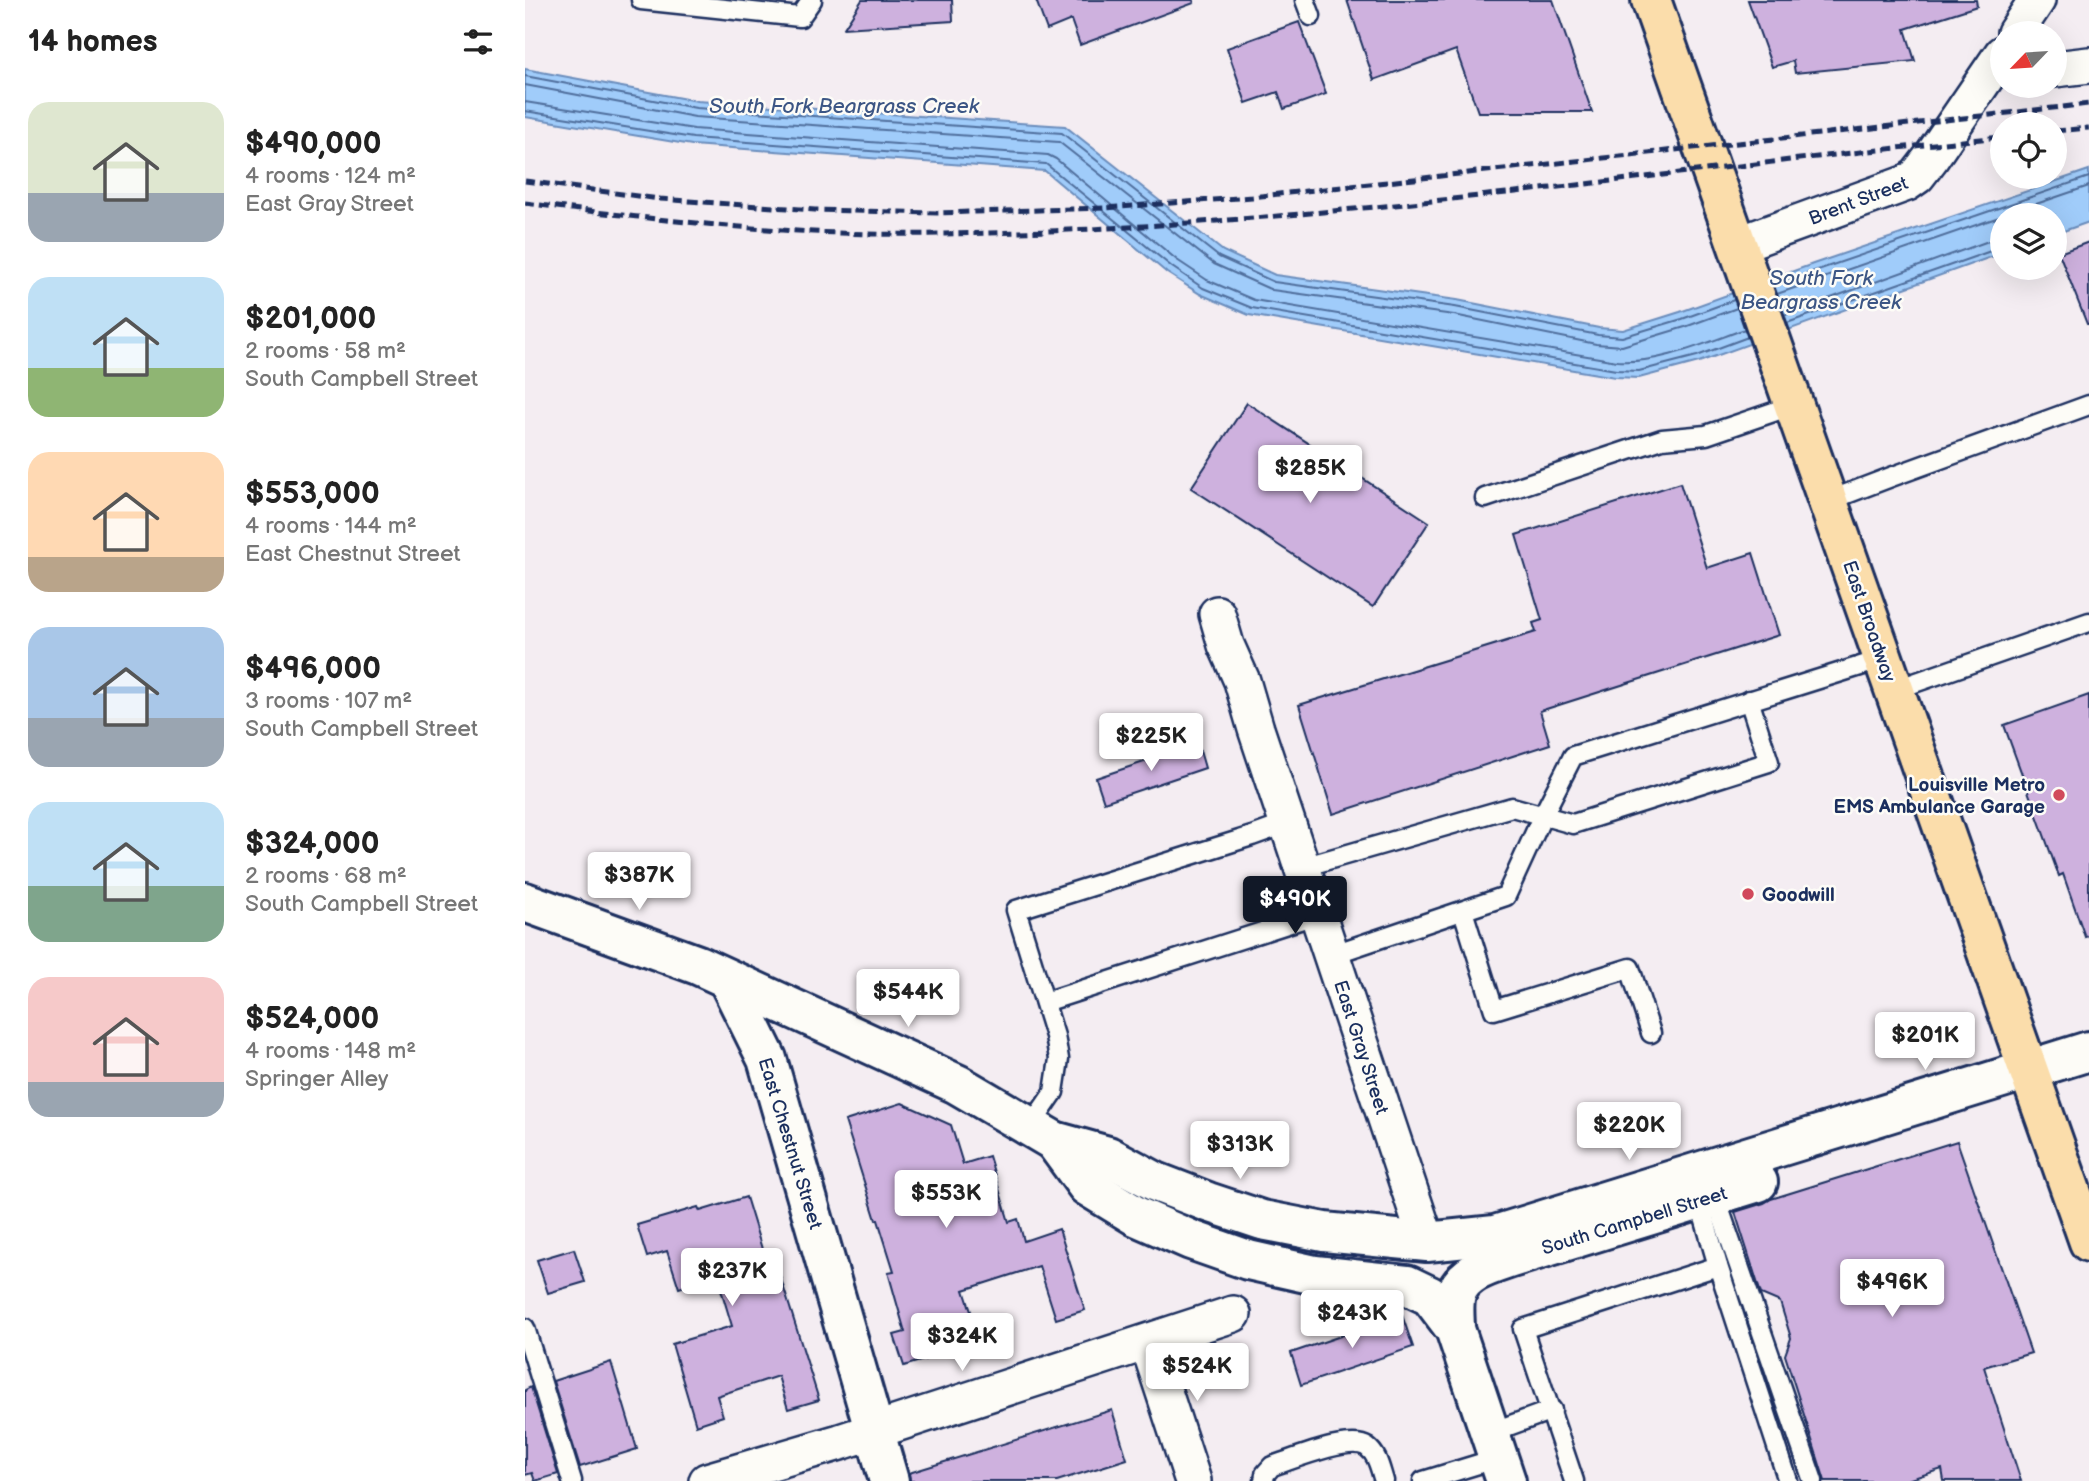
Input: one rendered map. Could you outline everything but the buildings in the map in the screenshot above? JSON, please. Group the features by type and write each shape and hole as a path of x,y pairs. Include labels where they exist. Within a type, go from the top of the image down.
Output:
{"main road":[{"name":"East Broadway","path":"1658,2 1743,263 2089,1242"},
{"path":"525,902 698,965 957,1084 1042,1134 1087,1186 1136,1216 1191,1240 1248,1260 1315,1275 1407,1285 1430,1296 1455,1329 1498,1457"},
{"name":"East Chestnut Street","path":"728,980 767,1059 889,1481"},
{"name":"South Campbell Street","path":"1455,1329 1456,1295 1463,1281 1474,1272 1707,1188 1840,1129 2089,1051"},
{"name":"South Campbell Street","path":"1042,1134 1108,1156 1156,1182 1262,1220 1324,1233 1427,1242 1496,1235 1707,1188"}],"street":[{"path":"2023,21 2037,0"},
{"path":"2067,68 2089,65"},
{"name":"Brent Street","path":"1743,263 1917,176 1990,78"},
{"name":"East Gray Street","path":"1217,614 1226,645 1242,681 1255,729 1427,1242"},
{"path":"707,1481 874,1431 1233,1314"},
{"path":"1148,1343 1193,1481"}],"lane":[{"path":"641,0 700,3 800,16 813,0"},
{"path":"1485,498 1662,439 1706,435 1794,405"},
{"path":"1828,502 2089,405"},
{"path":"1331,955 1506,896 1573,756 1749,701 1888,674 2089,622"},
{"path":"1303,867 1512,807 1573,824 1769,762 1749,701"},
{"path":"1042,1134 1054,1092 1059,1059 1055,1036 1016,911 1287,823"},
{"path":"1463,911 1494,1010 1630,968 1651,1033"},
{"path":"1045,1002 1318,914"},
{"path":"1707,1188 1718,1266 1788,1481"},
{"path":"1707,1188 1813,1481"},
{"path":"1574,1481 1523,1329 1718,1266"},
{"path":"525,1328 572,1481"},
{"path":"1423,1481 1498,1457 1552,1410"},
{"path":"1264,1481 1265,1474 1272,1466 1344,1444 1360,1443 1370,1449 1377,1460 1384,1481"}],"water":[{"name":"South Fork Beargrass Creek","path":"525,69 697,101 1065,126 1223,251 1275,275 1457,300 1599,328 1623,330 1680,312 1990,204 1990,257 1699,362 1639,378 1615,377 1249,315 1200,294 1167,273 1045,171 692,145 525,117"},
{"name":"South Fork Beargrass Creek","path":"2089,170 2089,222 2067,230 2067,203 1992,203 2033,189 2067,189 2067,177"}],"railway":[{"path":"525,181 660,199 815,210 938,213 1106,208 1252,197 2089,104"},
{"path":"2067,130 2089,128"},
{"path":"525,203 681,222 837,233 941,234 1074,230 1207,222 1472,197 1990,138"}],"place":[{"name":"Louisville Metro EMS Ambulance Garage","path":"2059,795"},
{"name":"Goodwill","path":"1748,894"}]}
